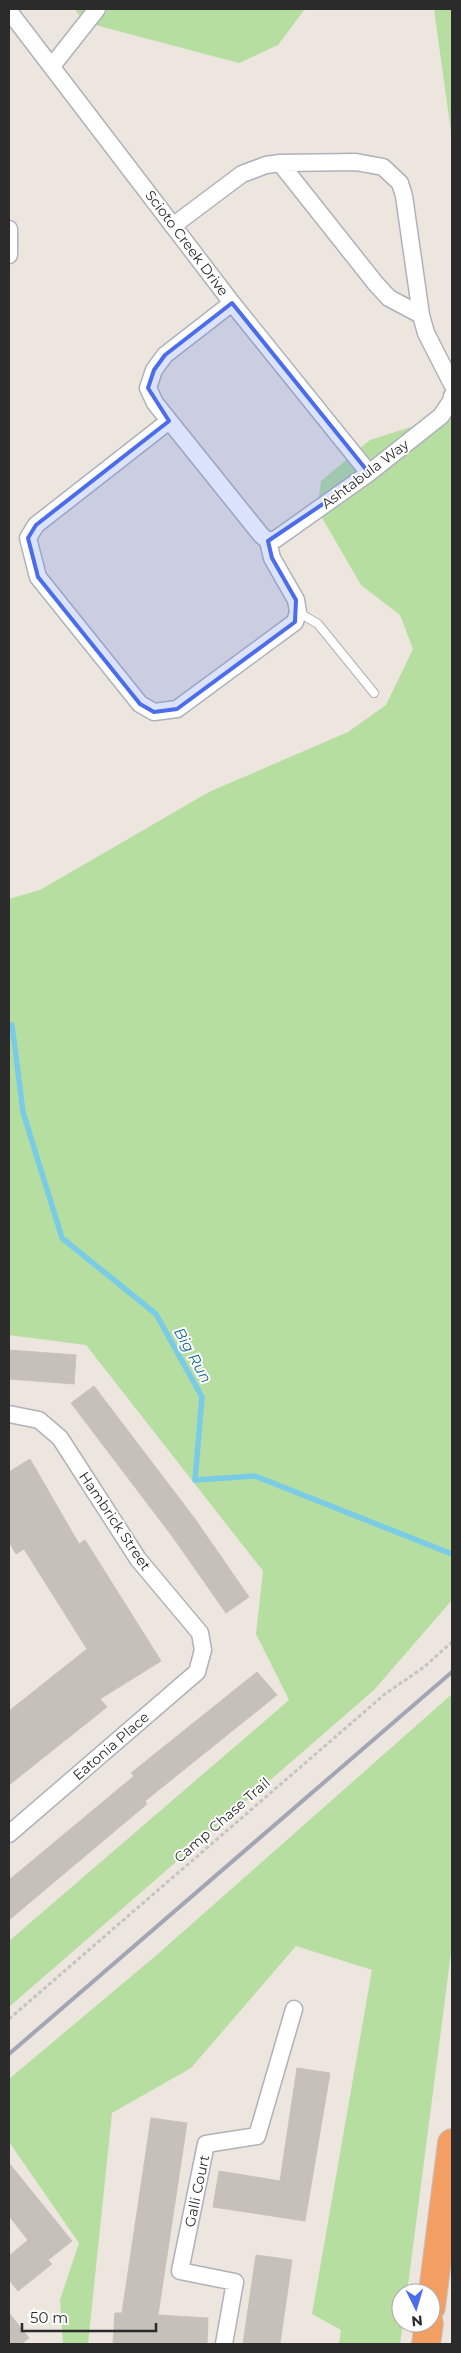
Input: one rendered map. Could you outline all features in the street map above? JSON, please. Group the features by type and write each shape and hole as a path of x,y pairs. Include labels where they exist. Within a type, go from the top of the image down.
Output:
{"highway":[{"path":"434,2283 452,2143"}],"street":[{"path":"52,66 97,9"},
{"name":"Scioto Creek Drive","path":"9,11 232,303 368,473"},
{"path":"174,225 242,174 266,165 280,163 356,162 383,167 400,183 404,196 421,315 426,333 452,384"},
{"path":"280,163 376,284 389,298 421,315"},
{"path":"9,229 9,255"},
{"path":"169,420 36,525 28,538 38,577 140,704 154,712 177,709 295,622 298,612 296,600 272,558 268,541 261,535 169,420 155,403 148,388 154,370 165,355 232,303"},
{"name":"Ashtabula Way","path":"268,541 276,539 368,473 441,416 451,401 452,396"},
{"name":"Hambrick Street","path":"9,1414 39,1420 60,1438 138,1559 200,1633 203,1650"},
{"name":"Eatonia Place","path":"9,1834 196,1672 203,1650"},
{"name":"Galli Court","path":"224,2344 234,2282 180,2271 206,2144 257,2136 294,2009"}],"lane":[{"path":"298,612 318,624 374,693"}],"path":[{"name":"Camp Chase Trail","path":"9,2019 385,1694 424,1667 452,1642"}],"highlighted area":[{"path":"232,303 369,473 268,541 272,558 296,600 295,622 177,709 154,712 140,704 38,577 28,538 36,525 169,421 148,388 154,370 165,355"}],"green space":[{"path":"75,9 305,9 278,45 239,63 84,22"},
{"path":"434,9 452,9 452,139"},
{"path":"452,414 452,1600 374,1690 9,2007 9,1941 289,1700 256,1634 263,1571 86,1345 9,1335 9,899 40,890 209,792 348,732 386,705 413,649 400,615 361,585 317,509 321,481 370,440"},
{"path":"452,1694 452,1945 408,2283 391,2283 391,2333 402,2333 400,2344 339,2344 341,2330 312,2314 372,1970 296,1946 191,2068 112,2113 88,2344 63,2344 60,2300 79,2243 9,2142 9,2079 159,1953"}],"building":[{"path":"9,1350 76,1355 74,1384 9,1379"},
{"path":"94,1386 195,1519 249,1597 226,1613 172,1536 71,1403"},
{"path":"30,1459 79,1544 85,1540 161,1661 100,1699 107,1707 9,1785 9,1711 87,1649 24,1549 16,1554 9,1542 9,1472"},
{"path":"257,1672 277,1695 145,1801 147,1804 9,1920 9,1880 134,1776 131,1773"},
{"path":"297,2068 330,2073 305,2221 213,2207 219,2171 280,2181"},
{"path":"151,2118 187,2123 158,2315 208,2318 207,2344 113,2344 115,2313 122,2313"},
{"path":"9,2163 72,2241 48,2260 52,2264 18,2291 9,2280 9,2256 28,2240 9,2216"},
{"path":"256,2255 292,2260 280,2344 243,2344"},
{"path":"9,2313 29,2338 21,2344 9,2344"}],"waterway":[{"name":"Big Run","path":"9,1024 12,1025 23,1112 62,1238 156,1314 202,1397 195,1480 255,1476 452,1554"}],"railway":[{"path":"9,2054 452,1672"}]}
